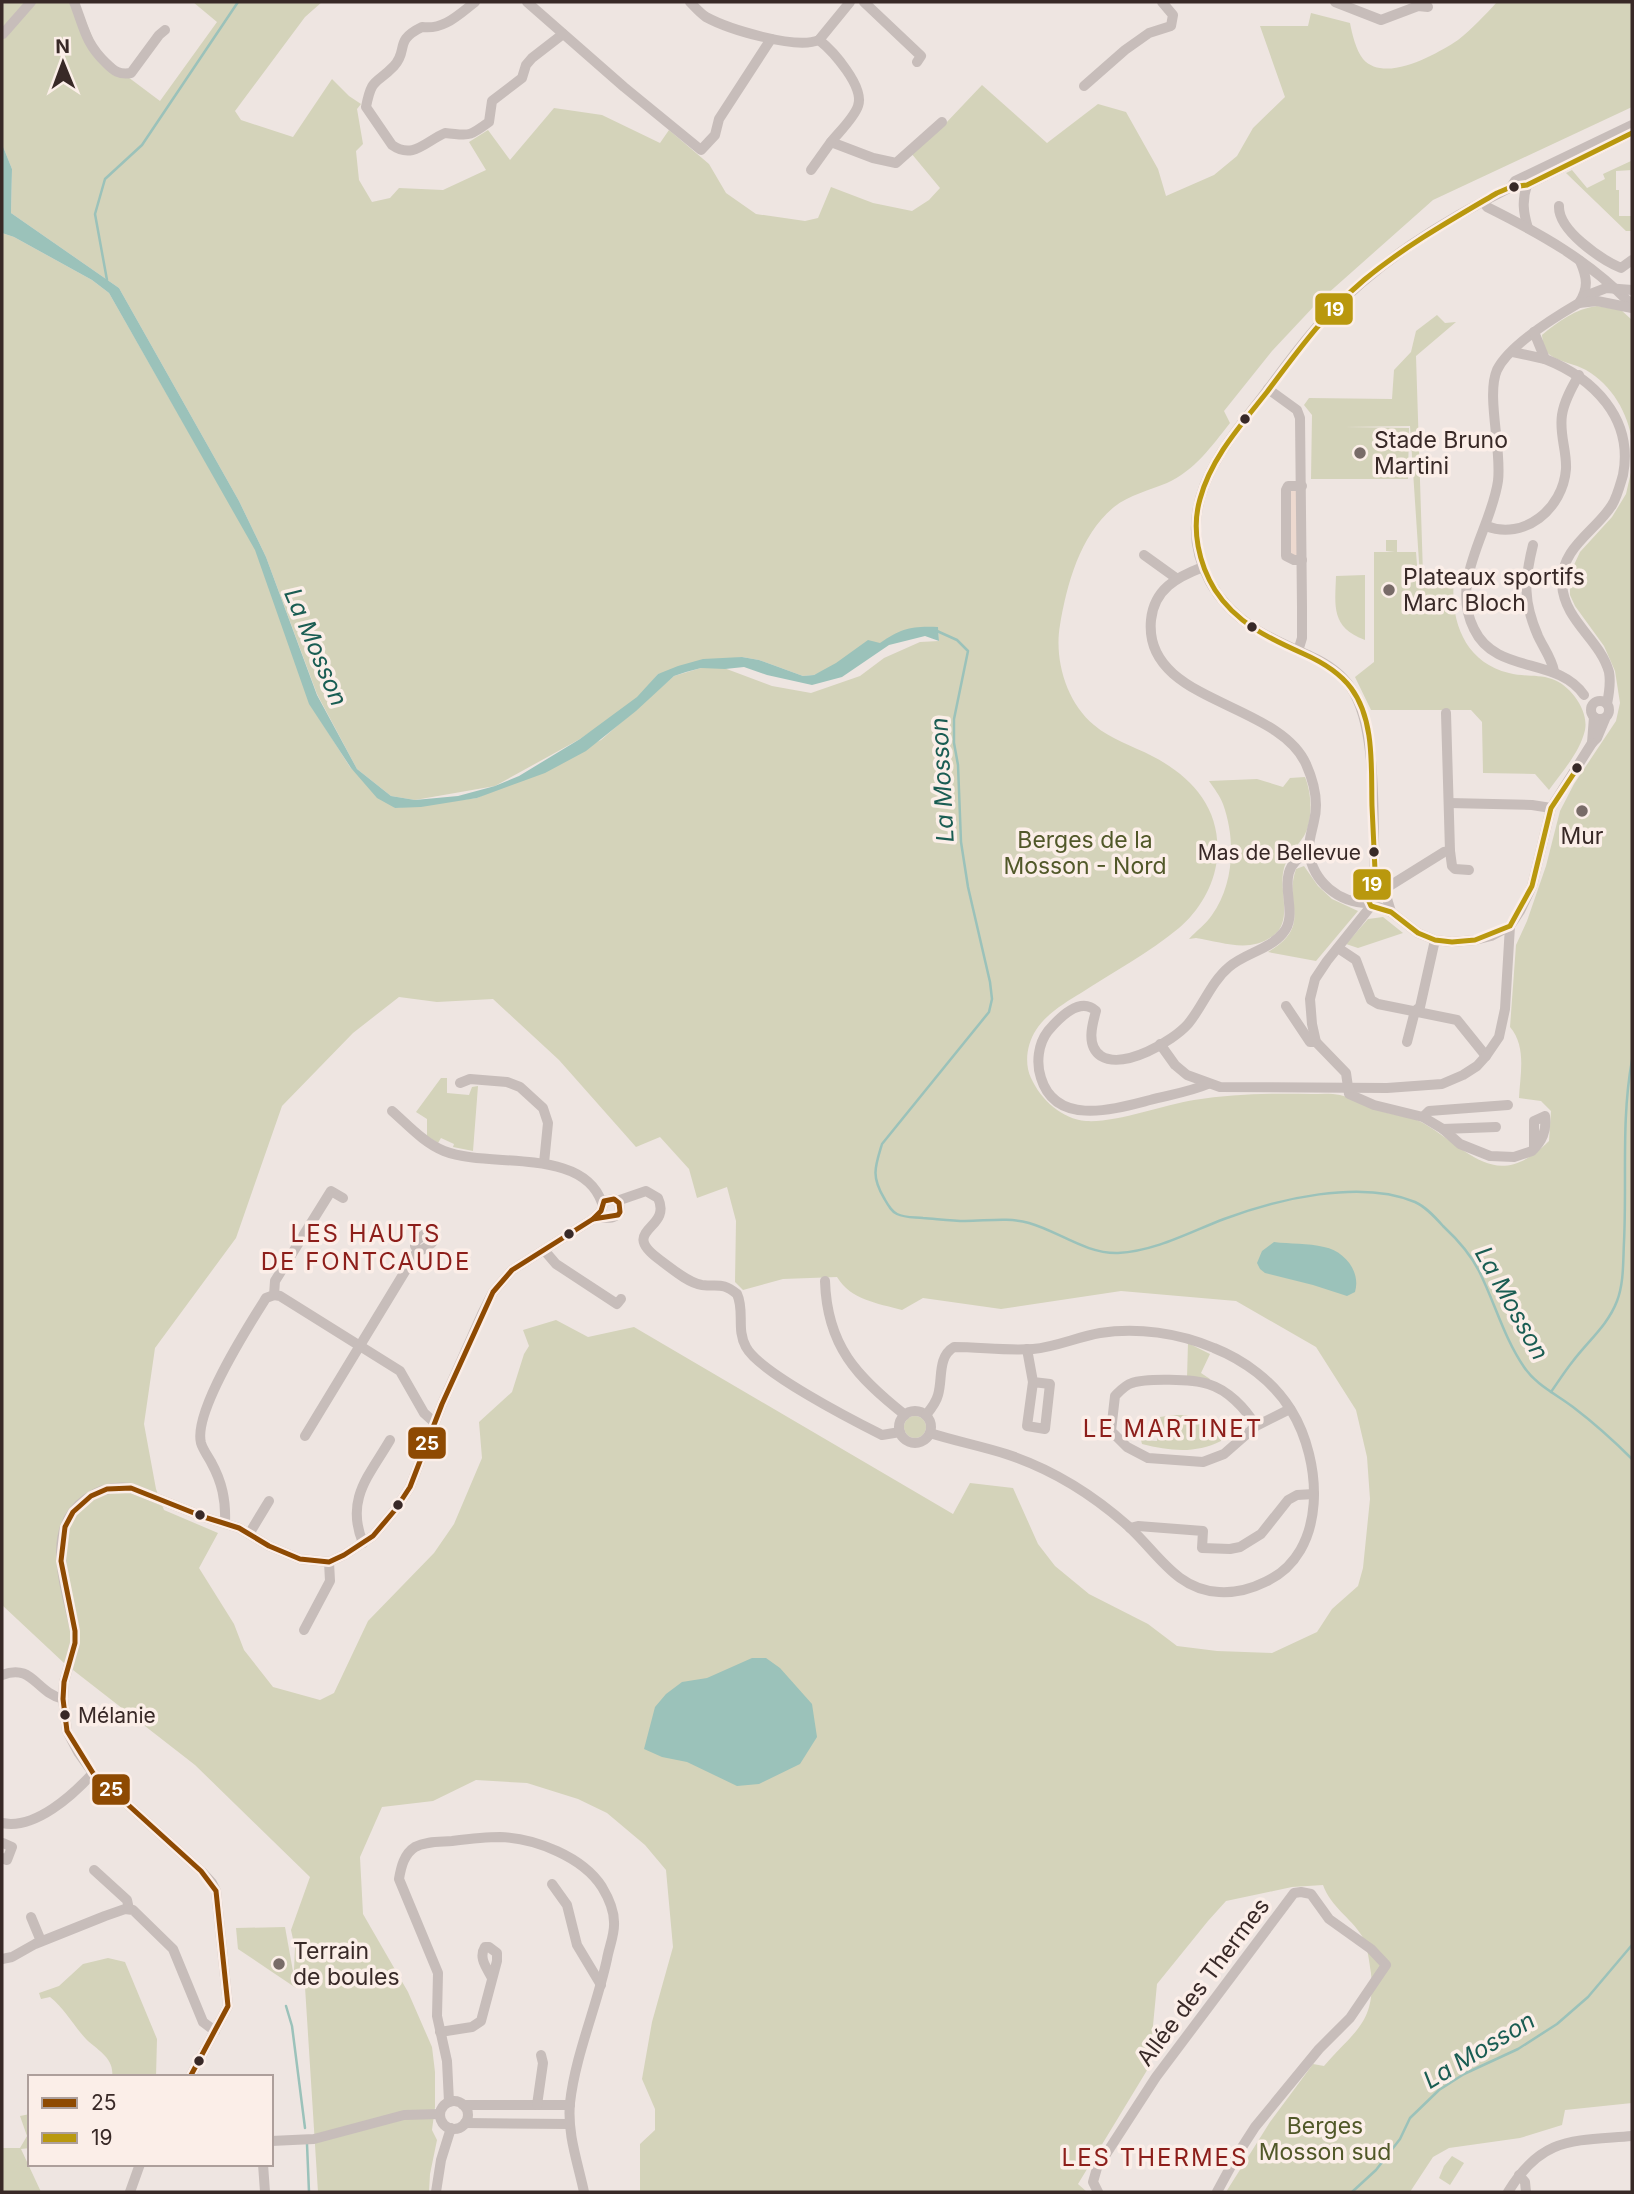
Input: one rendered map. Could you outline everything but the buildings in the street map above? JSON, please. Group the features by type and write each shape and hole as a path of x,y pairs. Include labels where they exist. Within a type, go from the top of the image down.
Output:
{"street":[{"path":"3,34 31,2"},
{"path":"74,2 93,51 115,72 122,75 131,73 165,30"},
{"path":"475,2 442,26 422,26 404,38 394,66 371,85 366,107 397,149 418,151 444,133 465,136 473,134 489,122 492,101 522,78 526,65 532,58 563,34"},
{"path":"527,2 624,88 701,150 715,135 719,119 771,39"},
{"path":"690,2 709,19 771,39 802,43 819,40 850,2"},
{"path":"864,2 921,56 917,62"},
{"path":"1084,86 1149,33 1171,26 1173,15 1162,2"},
{"path":"1335,2 1381,20 1418,6 1428,6"},
{"path":"811,170 858,107 859,95 839,59 819,40"},
{"path":"831,142 873,158 896,163 942,122"},
{"path":"1511,187 1515,181 1632,125"},
{"path":"1534,1149 1514,1157 1490,1156 1461,1144 1423,1117 1374,1105 1349,1094 1346,1073 1316,1042 1310,1011 1315,979 1372,905 1384,904 1375,875 1367,727 1351,688 1343,678 1329,666 1271,640 1247,625 1218,594 1203,567 1198,548 1197,506 1201,482 1213,463 1307,337 1351,292 1405,249 1483,202 1511,187 1527,185 1632,133"},
{"path":"1527,185 1523,195 1523,211 1528,228"},
{"path":"1483,202 1487,207 1559,245 1616,289 1632,307"},
{"path":"1559,206 1559,215 1572,234 1616,266 1626,266 1632,260"},
{"path":"1559,245 1572,234"},
{"path":"1580,261 1586,279 1581,300"},
{"path":"1599,710 1570,679 1554,671 1517,663 1489,649 1473,629 1465,604 1466,583 1495,497 1499,457 1493,385 1499,367 1534,332 1581,300 1606,288 1632,289"},
{"path":"1597,301 1616,289"},
{"path":"1581,300 1632,307"},
{"path":"1534,332 1545,359"},
{"path":"1203,567 1176,578 1163,590 1152,609 1150,629 1160,661 1185,682 1278,733 1304,760 1314,784 1316,804 1309,852 1316,874 1325,885 1338,896 1350,901 1391,912 1418,933 1434,940 1475,940 1491,936 1510,926 1532,886 1551,808 1597,738 1599,710 1610,686 1609,672 1600,653 1569,610 1562,582 1570,555 1580,539 1612,506 1625,467 1621,428 1611,404 1579,375 1545,359 1513,352"},
{"path":"1486,526 1513,531 1538,519 1554,502 1560,492 1566,469 1561,435 1562,414 1579,375"},
{"path":"1268,389 1299,414 1302,638 1298,651"},
{"path":"1302,485 1287,486 1286,490 1286,556 1302,560"},
{"path":"1533,545 1525,576 1527,604 1539,639 1551,657 1554,671"},
{"path":"1144,555 1176,578"},
{"path":"1446,713 1452,866 1455,869 1469,870"},
{"path":"1449,803 1551,808"},
{"path":"1372,905 1367,897 1450,851"},
{"path":"1208,1084 1110,1110 1078,1110 1058,1102 1042,1082 1038,1068 1042,1041 1048,1031 1065,1015 1082,1004 1090,1005 1096,1011 1092,1040 1096,1052 1104,1058 1120,1059 1140,1055 1160,1044 1190,1021 1226,970 1237,960 1268,946 1284,932 1289,923 1288,877 1300,856 1309,852"},
{"path":"1380,892 1391,912"},
{"path":"1160,1044 1175,1065 1188,1075 1220,1087 1398,1088 1442,1084 1463,1075 1486,1056 1499,1037 1503,1024 1510,926"},
{"path":"1407,1042 1415,1011 1420,1007 1434,940"},
{"path":"1338,948 1356,960 1371,1000 1378,1004 1457,1020 1486,1056"},
{"path":"1286,1006 1304,1037 1310,1042 1316,1042"},
{"path":"460,1083 470,1079 507,1082 520,1087 543,1108 548,1124 544,1163"},
{"path":"1423,1117 1429,1111 1508,1105"},
{"path":"392,1111 418,1134 445,1152 470,1157 544,1163 587,1180 610,1204"},
{"path":"1443,1129 1496,1127"},
{"path":"274,1295 275,1280 331,1191 343,1198"},
{"path":"191,2075 226,2011 228,1999 216,1891 212,1883 93,1773 67,1731 62,1699 75,1643 75,1631 62,1558 61,1537 73,1511 95,1493 119,1487 131,1488 239,1528 286,1555 314,1562 329,1562 363,1544 395,1510 410,1487 493,1292 512,1270 593,1219 610,1204 646,1191 655,1195 660,1203 660,1216 642,1239 647,1250 695,1283 722,1284 737,1294 741,1306 741,1336 752,1357 782,1378 882,1435 900,1432"},
{"path":"305,1436 418,1250"},
{"path":"544,1250 556,1264 617,1304 621,1299"},
{"path":"825,1282 828,1308 846,1359 866,1383 905,1415"},
{"path":"225,1523 223,1488 201,1445 200,1436 223,1367 265,1298 280,1296 400,1371 424,1413 435,1423"},
{"path":"926,1415 938,1396 943,1360 949,1349 954,1347 1027,1349 1113,1332 1152,1332 1179,1337 1216,1348 1250,1367 1268,1382 1290,1409 1302,1433 1311,1463 1314,1494 1312,1521 1301,1549 1281,1573 1245,1590 1220,1593 1205,1590 1184,1581 1130,1528 1081,1489 1048,1470 1005,1453 930,1433"},
{"path":"1027,1349 1033,1382 1027,1426 1045,1429 1050,1384 1033,1382"},
{"path":"1255,1426 1248,1413 1234,1400 1208,1383 1145,1380 1128,1385 1115,1396 1111,1431 1127,1447 1141,1455 1158,1460 1191,1463 1211,1460 1224,1454 1255,1426 1290,1409"},
{"path":"918,1411 926,1415 931,1424 930,1433 923,1441 917,1443 907,1440 900,1432 900,1423 905,1415 918,1411"},
{"path":"363,1544 356,1514 358,1495 390,1440"},
{"path":"1130,1528 1138,1526 1203,1531 1202,1549 1230,1549 1261,1534 1288,1500 1297,1494 1314,1494"},
{"path":"249,1534 269,1501"},
{"path":"304,1630 330,1581 329,1562"},
{"path":"2,1675 15,1670 22,1671 48,1692 62,1699"},
{"path":"2,1858 6,1860 12,1847 2,1844 5,1823 27,1819 64,1803 93,1773"},
{"path":"449,2102 447,2062 437,2016 438,1973 399,1879 402,1864 414,1848 426,1843 500,1837 523,1840 552,1850 577,1863 594,1876 609,1902 614,1922 570,2105 569,2124 584,2192"},
{"path":"94,1870 127,1900 130,1909 173,1949 203,2022 215,2031"},
{"path":"552,1884 567,1905 577,1945 601,1985"},
{"name":"Allée des Thermes","path":"1098,2192 1093,2182 1097,2168 1156,2077 1294,1893 1301,1892 1317,1900 1335,1925 1368,1947 1386,1965 1350,2018 1291,2081 1255,2127 1217,2192"},
{"path":"2,1959 105,1916 130,1909"},
{"path":"31,1917 41,1941"},
{"path":"440,2032 472,2028 481,2021 492,1978"},
{"path":"537,2105 543,2063 541,2055"},
{"path":"463,2105 467,2117 465,2123 458,2128 445,2126 440,2114 444,2105 449,2102 456,2101 463,2105 570,2105"},
{"path":"273,2141 314,2139 404,2115 440,2114"},
{"path":"465,2123 569,2124"},
{"path":"439,2192 441,2160 451,2128"},
{"path":"1508,2192 1536,2156 1559,2144 1632,2136"},
{"path":"131,2192 139,2166"},
{"path":"262,2166 265,2192"},
{"path":"1519,2175 1525,2182 1526,2192"}],"green space":[{"path":"2,2 78,2 97,49 116,68 160,101 217,22 193,2 322,2 305,17 235,111 241,120 293,137 332,79 361,104 357,109 363,144 356,151 359,180 372,202 390,198 399,188 443,190 486,170 469,142 488,130 510,160 554,108 602,115 660,143 669,130 709,164 726,193 756,214 805,221 818,218 831,187 873,203 912,211 929,200 940,188 911,153 945,124 982,85 1047,143 1098,104 1126,112 1158,169 1166,196 1214,175 1237,156 1253,128 1285,97 1260,26 1308,26 1311,13 1350,23 1356,47 1363,59 1384,69 1411,64 1449,46 1497,2 1632,2 1632,107 1433,200 1317,303 1272,351 1224,411 1230,423 1202,457 1177,478 1114,507 1092,531 1071,577 1060,625 1059,652 1064,679 1076,704 1100,730 1167,764 1192,785 1202,797 1215,825 1217,859 1209,888 1186,921 1156,946 1051,1014 1033,1035 1027,1060 1031,1078 1046,1101 1069,1117 1086,1121 1111,1119 1209,1098 1252,1094 1337,1094 1419,1121 1470,1155 1498,1166 1514,1164 1530,1156 1549,1141 1551,1111 1541,1101 1519,1098 1521,1052 1510,1027 1516,945 1546,866 1560,811 1574,784 1616,721 1620,703 1615,671 1604,646 1575,606 1570,595 1570,584 1573,567 1580,552 1612,517 1626,494 1632,468 1632,2103 1565,2110 1562,2125 1520,2138 1449,2148 1433,2157 1410,2192 1226,2192 1270,2122 1313,2064 1324,2066 1353,2035 1370,2004 1371,1973 1362,1936 1331,1900 1323,1885 1292,1887 1226,1901 1157,1984 1149,2067 1078,2184 1087,2192 640,2192 640,2144 655,2130 655,2109 642,2079 652,2022 673,1947 666,1870 645,1845 607,1813 578,1799 527,1783 476,1780 433,1801 382,1807 360,1857 363,1914 408,1992 432,2047 435,2107 432,2130 437,2140 429,2192 318,2192 304,1971 294,1970 295,1948 291,1930 310,1877 195,1765 64,1663 2,1605 2,233 92,280 109,293 256,550 310,704 350,767 395,808 477,798 601,740 674,676 701,668 724,668 772,686 811,693 860,676 884,658 920,642 939,641 938,628 904,633 814,675 803,676 759,660 742,657 658,674 635,702 580,739 495,786 415,800 391,796 357,769 317,694 266,557 239,501 119,288 11,213 12,169 2,144","holes":["399,997 437,1002 493,999 559,1060 636,1147 660,1137 689,1169 697,1198 727,1187 736,1221 735,1282 743,1290 783,1279 837,1277 857,1296 902,1310 923,1298 1001,1309 1121,1291 1236,1301 1316,1347 1356,1410 1367,1457 1370,1499 1363,1568 1358,1586 1332,1609 1317,1632 1272,1653 1177,1646 1148,1624 1089,1594 1055,1566 1038,1544 1013,1488 970,1483 953,1514 634,1327 588,1337 556,1320 523,1330 529,1346 512,1392 479,1422 482,1458 454,1524 434,1553 368,1621 334,1693 320,1700 273,1687 244,1650 234,1624 199,1568 218,1533 164,1510 156,1489 144,1424 155,1348 236,1238 282,1106 353,1033"]},
{"path":"1631,161 1632,170 1616,171 1619,216 1632,216 1632,231 1626,231 1566,173 1572,170 1587,188 1605,179 1603,174"},
{"path":"1597,306 1621,310 1632,320 1632,441 1623,410 1604,383 1586,370 1550,355 1544,346 1542,335 1555,325 1574,313"},
{"path":"1437,315 1445,323 1456,322 1416,356 1423,574 1420,577 1410,426 1345,427 1409,428 1408,479 1311,479 1312,415 1304,405 1309,398 1392,399 1394,370 1411,352 1416,331"},
{"path":"1386,540 1397,540 1397,552 1416,552 1418,578 1454,579 1453,594 1458,624 1463,637 1481,659 1509,673 1552,679 1577,699 1584,714 1583,738 1570,762 1549,790 1535,774 1483,773 1482,722 1471,710 1371,710 1355,677 1374,662 1374,552 1395,552 1386,551"},
{"path":"1365,575 1365,640 1346,629 1341,622 1337,615 1335,597 1336,576"},
{"path":"1305,777 1310,799 1309,822 1304,836 1284,868 1284,915 1279,929 1265,941 1246,945 1189,939 1210,918 1219,903 1229,876 1231,861 1227,818 1222,801 1209,781 1257,779 1283,787 1290,778"},
{"path":"1304,866 1318,886 1332,899 1358,911 1316,961 1268,952 1290,933 1294,923 1293,882 1296,869"},
{"path":"1383,917 1403,933 1358,948 1346,944 1368,919"},
{"path":"441,1078 447,1078 447,1093 469,1095 472,1087 478,1086 473,1151 453,1147 454,1144 441,1138 438,1143 427,1136 427,1119 416,1112"},
{"path":"1188,1343 1210,1354 1201,1373 1210,1379 1209,1381 1187,1378"},
{"path":"1186,1415 1205,1424 1205,1434 1221,1436 1221,1441 1192,1450 1142,1444 1141,1440 1157,1441 1160,1417"},
{"path":"911,1416 919,1416 926,1423 926,1431 919,1438 911,1438 904,1431 904,1423"},
{"path":"285,1927 296,1988 238,1949 236,1928"},
{"path":"108,1958 125,1962 157,2039 156,2075 112,2075 108,2060 86,2039 65,2012 50,1997 41,1999 39,1993 59,1986 83,1964"},
{"path":"28,2114 28,2148 21,2149 41,2192 2,2192 2,2148 20,2148 27,2136 20,2116"},
{"path":"1452,2156 1464,2163 1450,2185 1439,2178"}],"shaded area":[{"path":"1291,489 1297,489 1297,556 1291,556"}],"water":[{"name":"La Mosson","path":"2,144 12,169 11,213 119,288 239,501 266,557 317,695 357,769 391,796 415,800 458,796 519,776 580,739 637,697 658,674 678,666 703,659 742,657 759,660 803,676 814,675 868,640 880,643 907,629 938,627 939,641 925,636 889,645 842,677 812,685 744,667 701,668 686,672 674,676 586,751 545,773 477,798 421,807 395,808 377,798 351,768 309,704 255,550 109,293 92,280 2,233"},
{"path":"1274,1242 1318,1246 1339,1253 1350,1264 1356,1277 1355,1292 1347,1296 1265,1273 1257,1263 1262,1251"},
{"path":"752,1658 766,1658 780,1668 812,1704 817,1737 800,1764 759,1784 737,1786 687,1762 662,1757 644,1749 655,1707 666,1694 682,1682 707,1678"}],"waterway":[{"path":"107,280 95,214 105,179 142,145 238,2"},
{"name":"La Mosson","path":"937,631 957,640 968,651 954,719 954,743 958,765 961,842 992,999 989,1012 882,1144 876,1165 876,1177 891,1209 895,1213 910,1217 960,1221 1021,1221 1095,1250 1118,1253 1146,1249 1245,1212 1319,1194 1370,1192 1415,1202 1434,1216 1472,1259 1511,1344 1529,1373 1589,1419 1632,1459"},
{"path":"1551,1392 1608,1318 1619,1294 1625,1219 1625,1128 1632,1060"},
{"name":"La Mosson","path":"1352,2192 1376,2170 1400,2139 1410,2118 1439,2090 1464,2074 1518,2049 1557,2024 1588,1997 1632,1945"},
{"path":"286,2006 292,2026 305,2128"},
{"path":"307,2144 309,2192"}],"transit line":[{"name":"19","path":"1578,767 1551,808 1532,886 1510,926 1475,940 1435,940 1418,933 1391,912 1371,906 1367,897 1375,877 1371,760 1368,729 1359,701 1346,682 1330,668 1255,629 1223,602 1201,558 1197,511 1211,470 1228,442 1312,333 1364,280 1412,245 1497,193 1511,187 1527,185 1632,133"},
{"name":"25","path":"614,1199 619,1203 618,1215 593,1219 601,1211 604,1201 614,1199"},
{"name":"25","path":"191,2075 228,2006 216,1891 201,1871 93,1773 67,1731 64,1682 75,1643 75,1631 61,1561 65,1527 73,1512 91,1496 107,1489 131,1488 239,1528 269,1546 300,1559 329,1562 344,1555 373,1536 410,1487 442,1404 493,1292 512,1270 593,1219"}],"place":[{"name":"Stade Bruno Martini","path":"1360,453"},
{"name":"Plateaux sportifs Marc Bloch","path":"1389,590"},
{"name":"Mur","path":"1582,811"},
{"name":"Mas de Bellevue","path":"1374,852"},
{"name":"Mélanie","path":"65,1715"},
{"name":"Terrain de boules","path":"279,1964"}],"district":[{"name":"LES HAUTS DE FONTCAUDE","path":"366,1247"},
{"name":"LE MARTINET","path":"1173,1428"},
{"name":"LES THERMES","path":"1155,2157"}],"park label":[{"name":"Berges de la Mosson - Nord","path":"1085,853"},
{"name":"Berges Mosson sud","path":"1325,2139"}]}
